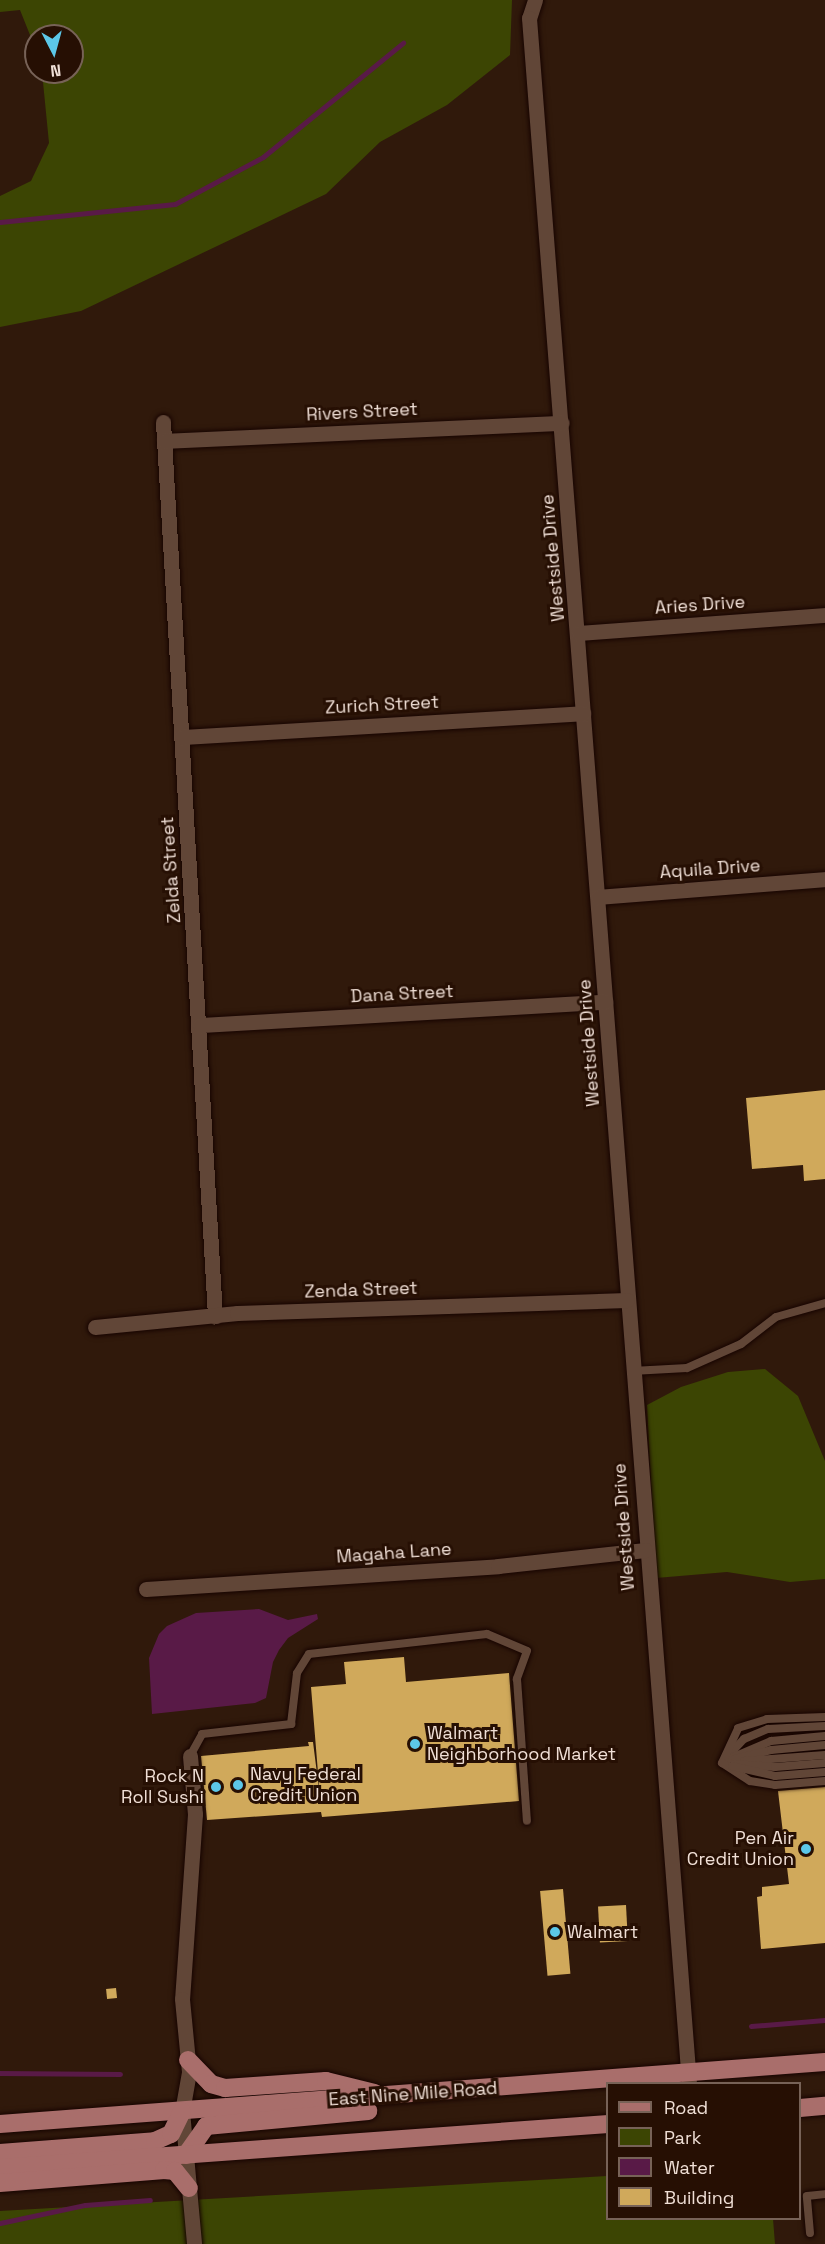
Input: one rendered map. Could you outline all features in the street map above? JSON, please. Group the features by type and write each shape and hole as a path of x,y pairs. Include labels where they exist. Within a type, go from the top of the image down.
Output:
{"main road":[{"path":"188,2060 211,2084 225,2088 326,2081 391,2097"},
{"name":"East Nine Mile Road","path":"2,2125 636,2078 688,2078 825,2062"},
{"path":"621,2082 636,2078"},
{"path":"186,2155 206,2126 224,2122 571,2095 606,2086"},
{"path":"801,2108 825,2106"},
{"path":"0,2153 155,2141 171,2134 182,2111"},
{"path":"0,2168 606,2124"},
{"path":"0,2183 164,2170 175,2171 189,2188"}],"street":[{"name":"Westside Drive","path":"535,0 529,18 579,633 645,1550 688,2078"},
{"name":"Zelda Street","path":"163,422 200,1025 215,1316"},
{"name":"Rivers Street","path":"164,441 562,423"},
{"name":"Aries Drive","path":"579,633 825,615"},
{"name":"Zurich Street","path":"182,737 583,713"},
{"name":"Aquila Drive","path":"598,897 825,879"},
{"name":"Dana Street","path":"200,1025 605,1002"},
{"name":"Zenda Street","path":"95,1327 215,1316 627,1300"},
{"name":"Magaha Lane","path":"146,1589 498,1566 645,1550"},
{"path":"190,1756 195,1814 182,1999 188,2060 182,2111 194,2244"}],"lane":[{"path":"632,1371 687,1368 741,1344 776,1317 825,1303"},
{"path":"190,1756 202,1734 291,1724 297,1673 309,1654 488,1634 527,1651 517,1679 527,1821"},
{"path":"722,1763 738,1728 767,1719 825,1717"},
{"path":"722,1763 744,1739 768,1729 825,1726"},
{"path":"722,1763 771,1741 825,1736"},
{"path":"722,1763 771,1750 825,1745"},
{"path":"722,1763 825,1755"},
{"path":"722,1763 775,1767 825,1764"},
{"path":"722,1763 775,1776 825,1772"},
{"path":"722,1763 750,1781 766,1784 825,1782"},
{"path":"810,2233 807,2196 825,2194"}],"green space":[{"path":"0,0 512,0 510,55 447,105 380,142 326,194 81,311 0,327 0,196 31,181 49,143 43,84 84,84 84,24 26,24 20,10 0,12"},
{"path":"765,1369 798,1396 825,1461 825,1579 790,1582 727,1572 656,1578 647,1405 681,1387 728,1372"},
{"path":"606,2176 606,2220 773,2220 775,2244 0,2244 0,2211"}],"water":[{"path":"259,1609 288,1620 317,1614 318,1619 288,1638 279,1650 273,1662 266,1698 255,1703 152,1714 149,1658 159,1634 167,1626 196,1613"}],"building":[{"path":"825,1090 825,1179 804,1181 803,1165 752,1169 746,1098"},
{"name":"Walmart Neighborhood Market","path":"404,1657 406,1682 509,1673 519,1801 322,1817 321,1812 207,1820 201,1756 309,1746 308,1742 313,1742 320,1797 311,1687 346,1684 344,1662"},
{"name":"Pen Air Credit Union","path":"825,1787 825,1943 761,1949 757,1897 762,1896 762,1887 789,1884 778,1791"},
{"name":"Walmart","path":"563,1889 570,1974 547,1976 540,1891"},
{"path":"626,1905 628,1941 600,1942 598,1906"},
{"path":"116,1988 117,1998 107,1999 106,1989"}],"waterway":[{"path":"0,222 175,204 263,157 403,43"},
{"path":"751,2026 825,2020"},
{"path":"0,2073 120,2074"},
{"path":"0,2223 85,2205 150,2200"}],"place":[{"name":"Walmart Neighborhood Market","path":"415,1744"},
{"name":"Navy Federal Credit Union","path":"238,1785"},
{"name":"Rock N Roll Sushi","path":"216,1787"},
{"name":"Pen Air Credit Union","path":"806,1849"},
{"name":"Walmart","path":"555,1932"}]}
